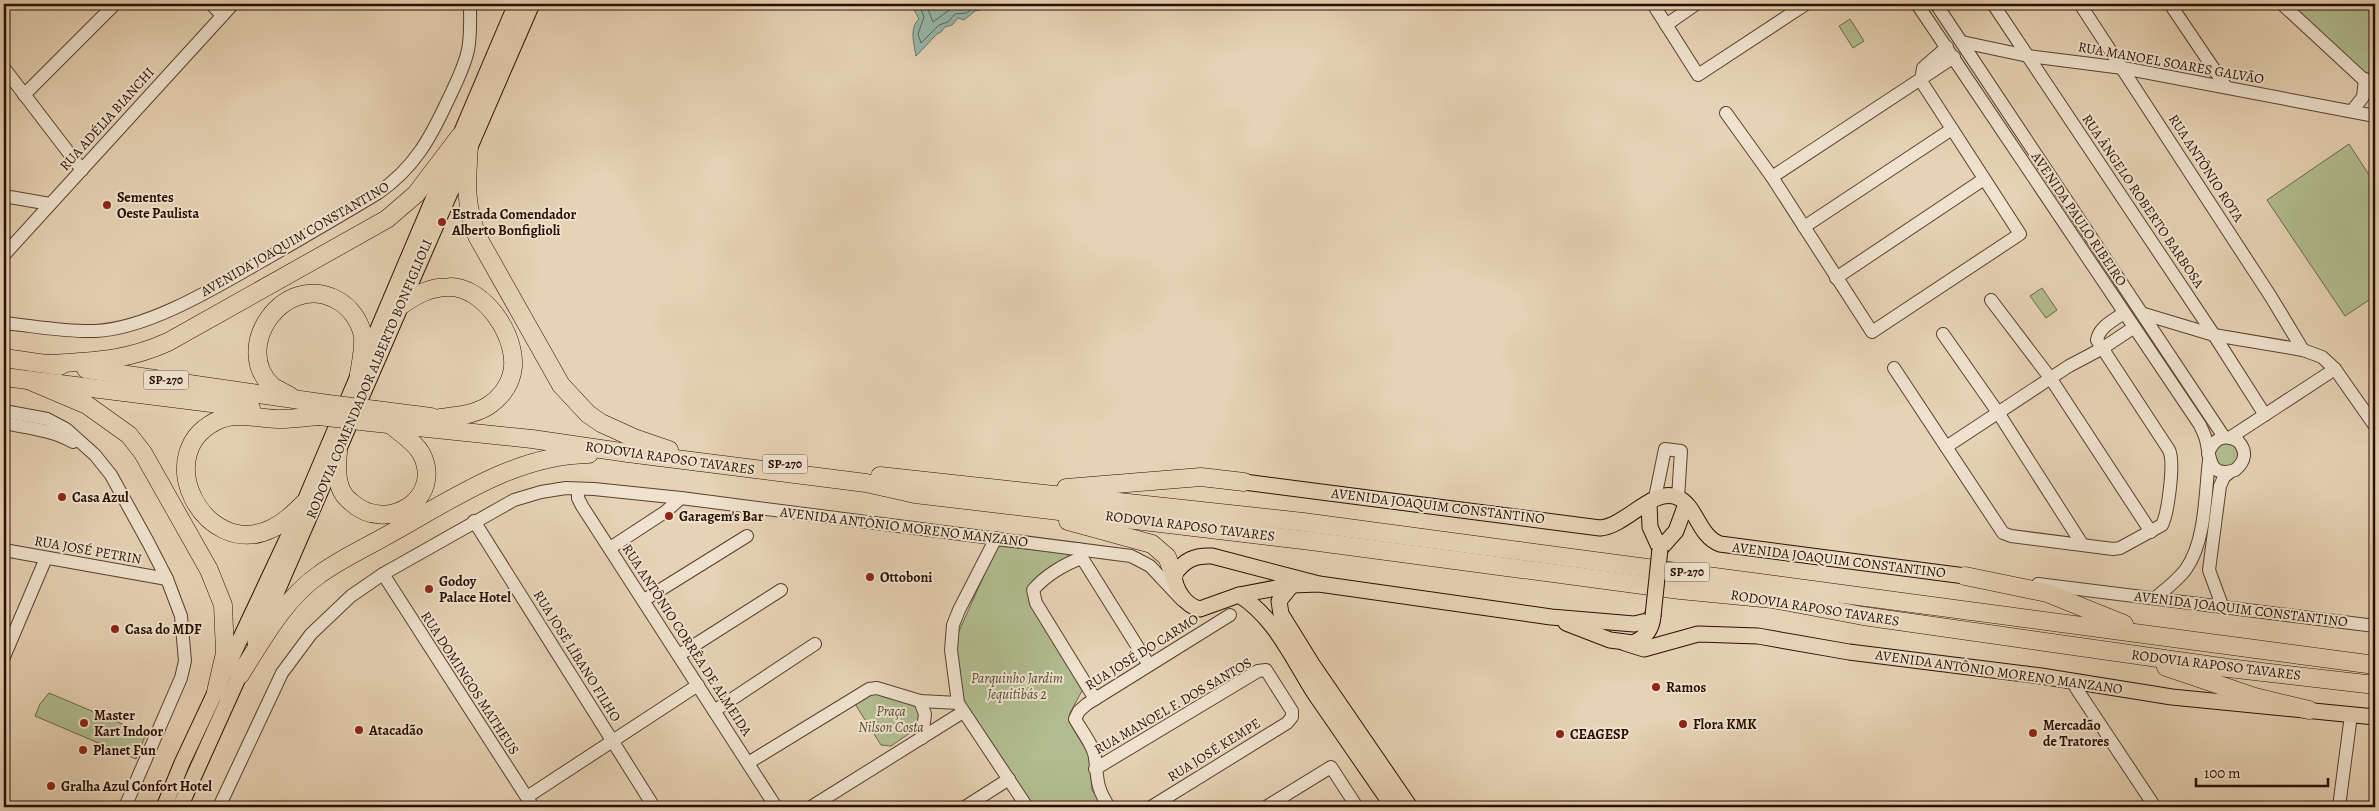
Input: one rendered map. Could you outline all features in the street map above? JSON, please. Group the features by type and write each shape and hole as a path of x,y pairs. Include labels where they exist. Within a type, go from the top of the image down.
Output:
{"highway":[{"path":"49,364 124,358 148,351 176,337 387,219 426,182 465,140"},
{"path":"465,140 466,193 469,215 477,236 561,385 588,414 601,423 634,438 669,450"},
{"path":"400,306 419,294 432,289 451,286 464,289 477,296 498,317 510,344 512,372 507,387 499,397 473,413 440,418"},
{"path":"296,399 274,387 266,378 257,353 259,340 266,323 276,310 291,297 310,293 328,295 349,309 354,315 362,336 359,374"},
{"name":"RODOVIA RAPOSO TAVARES","path":"4,358 296,399 323,410"},
{"name":"RODOVIA RAPOSO TAVARES","path":"4,376 373,416 440,418 1302,539 1680,590 1773,599 1863,616 2228,668 2375,685"},
{"path":"28,380 87,405 129,435 143,453 209,570 222,606 225,653 216,692"},
{"path":"304,503 292,515 270,530 251,535 229,533 209,520 192,497 186,482 185,462 195,438 221,419 233,416 280,419 323,410"},
{"name":"RODOVIA RAPOSO TAVARES","path":"373,416 390,424 532,439 628,454 866,483 915,494 1000,496 1304,522 2274,650 2375,665"},
{"path":"338,452 337,473 340,488 346,498 365,512 378,515 402,512 414,503 422,490 426,477 424,462 416,447 390,424"},
{"path":"240,675 270,627 319,574 487,480 529,464 562,457 628,454"},
{"path":"1000,496 1201,477 1244,482"},
{"path":"1000,496 1152,544 1167,556 1174,575"},
{"path":"1965,576 2047,593 2145,633"},
{"path":"2046,642 2160,664 2254,697 2309,710"},
{"path":"2274,650 2375,652"}],"main road":[{"name":"RODOVIA COMENDADOR ALBERTO BONFIGLIOLI","path":"180,807 218,726 400,306 516,4"},
{"name":"RODOVIA COMENDADOR ALBERTO BONFIGLIOLI","path":"164,807 182,763 304,503 359,374 465,140 532,4"},
{"name":"AVENIDA JOAQUIM CONSTANTINO","path":"1244,482 1600,528 1613,526 1652,501"},
{"path":"1625,643 1633,643 1642,639 1649,631 1654,616 1660,549 1650,527 1652,501 1667,495 1682,501 1676,531 1660,549"},
{"name":"AVENIDA JOAQUIM CONSTANTINO","path":"1682,501 1708,537 1720,544 1965,576"},
{"name":"AVENIDA ANTÔNIO MORENO MANZANO","path":"1174,575 1190,559 1203,555 1319,584 1551,617 1634,624 1647,621 1654,616"},
{"path":"1174,575 1176,587 1189,604"},
{"name":"AVENIDA ANTÔNIO MORENO MANZANO","path":"1189,604 1194,607 1206,608 1222,600 1239,595 1292,585 1319,584"},
{"path":"1292,585 1279,601 1281,614 1312,664 1410,807"},
{"path":"1239,595 1255,606 1272,624 1316,694 1393,807"},
{"name":"AVENIDA ANTÔNIO MORENO MANZANO","path":"1551,617 1610,640 1644,648 1698,634 1758,636 1849,652 2076,681 2172,697 2375,718"}],"street":[{"path":"24,95 115,4"},
{"path":"211,4 222,15"},
{"name":"RUA ADÉLIA BIANCHI","path":"4,255 233,4"},
{"name":"AVENIDA JOAQUIM CONSTANTINO","path":"4,323 66,330 96,331 145,320 179,306 393,183 424,149 462,72 470,33 470,4"},
{"path":"1653,4 1698,75 1806,4"},
{"path":"1666,25 1696,4"},
{"name":"AVENIDA PAULO RIBEIRO","path":"1917,4 2200,425 2206,438 2209,457 2199,540 2194,555 2179,578 2155,598"},
{"path":"1936,4 2228,437 2238,440 2244,453 2240,466 2224,477 2220,486 2209,559 2211,578 2223,608"},
{"name":"RUA ÂNGELO ROBERTO BARBOSA","path":"1993,4 2214,335 2265,415"},
{"name":"RUA ANTÔNIO ROTA","path":"2080,4 2303,350"},
{"path":"2170,4 2226,87"},
{"path":"2282,4 2375,90"},
{"name":"RUA MANOEL SOARES GALVÃO","path":"1962,42 2028,56 2123,68 2375,116"},
{"path":"1726,114 1772,177 1872,332 2020,234 1921,81 1923,68 1950,52"},
{"path":"4,68 82,170"},
{"path":"2352,112 2362,97 2365,79"},
{"path":"1772,177 1921,81"},
{"path":"1804,226 1952,129"},
{"path":"1836,278 1984,179"},
{"path":"4,196 50,204"},
{"path":"1991,300 2051,379 2151,532"},
{"path":"1894,368 2003,532 2011,536 2118,548 2151,532 2164,522 2171,455 2097,340 2098,334 2124,313"},
{"path":"2144,314 2214,335 2303,350 2322,357 2335,369 2375,426"},
{"path":"1946,447 2133,328"},
{"path":"1943,334 1999,414 2082,544"},
{"path":"2230,472 2217,470 2209,457 2211,446 2216,440 2228,437 2265,415 2335,369"},
{"path":"4,412 47,419 66,429 95,455 111,475 166,579 181,616 185,661 175,693 141,766 125,807"},
{"path":"4,423 61,435 95,455"},
{"path":"1652,501 1665,449 1681,451 1682,501"},
{"name":"AVENIDA ANTÔNIO MORENO MANZANO","path":"219,807 282,673 310,634 351,596 382,574 514,500 541,492 578,488 681,498 996,538 1080,553 1131,556 1141,560 1156,572 1174,594 1189,604"},
{"name":"RUA ANTÔNIO CORRÊA DE ALMEIDA","path":"578,488 582,506 776,807"},
{"path":"610,548 665,512 681,498"},
{"name":"RUA JOSÉ LÍBANO FILHO","path":"474,521 654,807"},
{"path":"644,600 746,536"},
{"path":"996,538 953,625 951,650 960,707 1027,807"},
{"name":"RUA JOSÉ PETRIN","path":"4,550 166,579"},
{"path":"1095,699 1036,603 1032,590 1080,553 1149,665"},
{"path":"4,657 46,558"},
{"name":"RUA DOMINGOS MATHEUS","path":"382,574 530,802"},
{"name":"AVENIDA JOAQUIM CONSTANTINO","path":"1965,576 2375,626"},
{"path":"679,655 781,590"},
{"name":"RUA JOSÉ DO CARMO","path":"1095,769 1096,757 1075,719 1079,711 1095,699 1230,615"},
{"path":"714,711 815,644"},
{"name":"RUA MANOEL F. DOS SANTOS","path":"1095,769 1258,671 1266,670 1292,711 1292,717"},
{"path":"2076,681 2076,688 2155,807"},
{"path":"530,802 612,741 698,685"},
{"path":"748,763 869,689 877,688 920,701 960,707"},
{"path":"920,701 925,714 922,738"},
{"path":"811,807 922,738 960,707"},
{"path":"2339,807 2351,715"},
{"name":"RUA JOSÉ KEMPE","path":"1151,807 1279,728 1292,717"},
{"path":"1266,807 1330,767 1357,807"},
{"path":"1095,769 1099,792 1109,807"},
{"path":"965,807 1009,780"}],"green space":[{"path":"2290,4 2369,4 2375,9 2375,81"},
{"path":"1850,19 1864,41 1853,48 1839,26"},
{"path":"2349,144 2375,184 2375,296 2345,316 2267,200"},
{"path":"2042,288 2057,310 2046,318 2030,296"},
{"path":"2226,443 2234,447 2238,455 2234,463 2226,467 2218,463 2214,455 2218,447"},
{"name":"Parquinho Jardim Jequitibás 2","path":"997,546 1066,553 1068,555 1068,559 1032,582 1029,593 1083,689 1070,713 1069,722 1089,755 1092,790 1103,807 1032,807 962,704 956,638"},
{"name":"Master Kart Indoor","path":"49,693 146,734 136,759 35,716 40,704"},
{"name":"Praça Nilson Costa","path":"872,693 913,703 920,712 917,728 891,746 881,745 855,704"}],"water":[{"path":"911,4 986,4 984,9 975,11 964,20 958,18 952,25 945,27 916,56 913,31 919,19"}],"place":[{"name":"Sementes Oeste Paulista","path":"107,205"},
{"name":"Estrada Comendador Alberto Bonfiglioli","path":"442,222"},
{"name":"Casa Azul","path":"62,497"},
{"name":"Garagem's Bar","path":"669,516"},
{"name":"Ottoboni","path":"870,577"},
{"name":"Godoy Palace Hotel","path":"429,589"},
{"name":"Casa do MDF","path":"115,629"},
{"name":"Ramos","path":"1656,687"},
{"name":"Master Kart Indoor","path":"84,723"},
{"name":"Flora KMK","path":"1683,724"},
{"name":"Atacadão","path":"359,730"},
{"name":"Mercadão de Tratores","path":"2033,733"},
{"name":"CEAGESP","path":"1560,734"},
{"name":"Planet Fun","path":"83,750"},
{"name":"Gralha Azul Confort Hotel","path":"51,786"}]}
